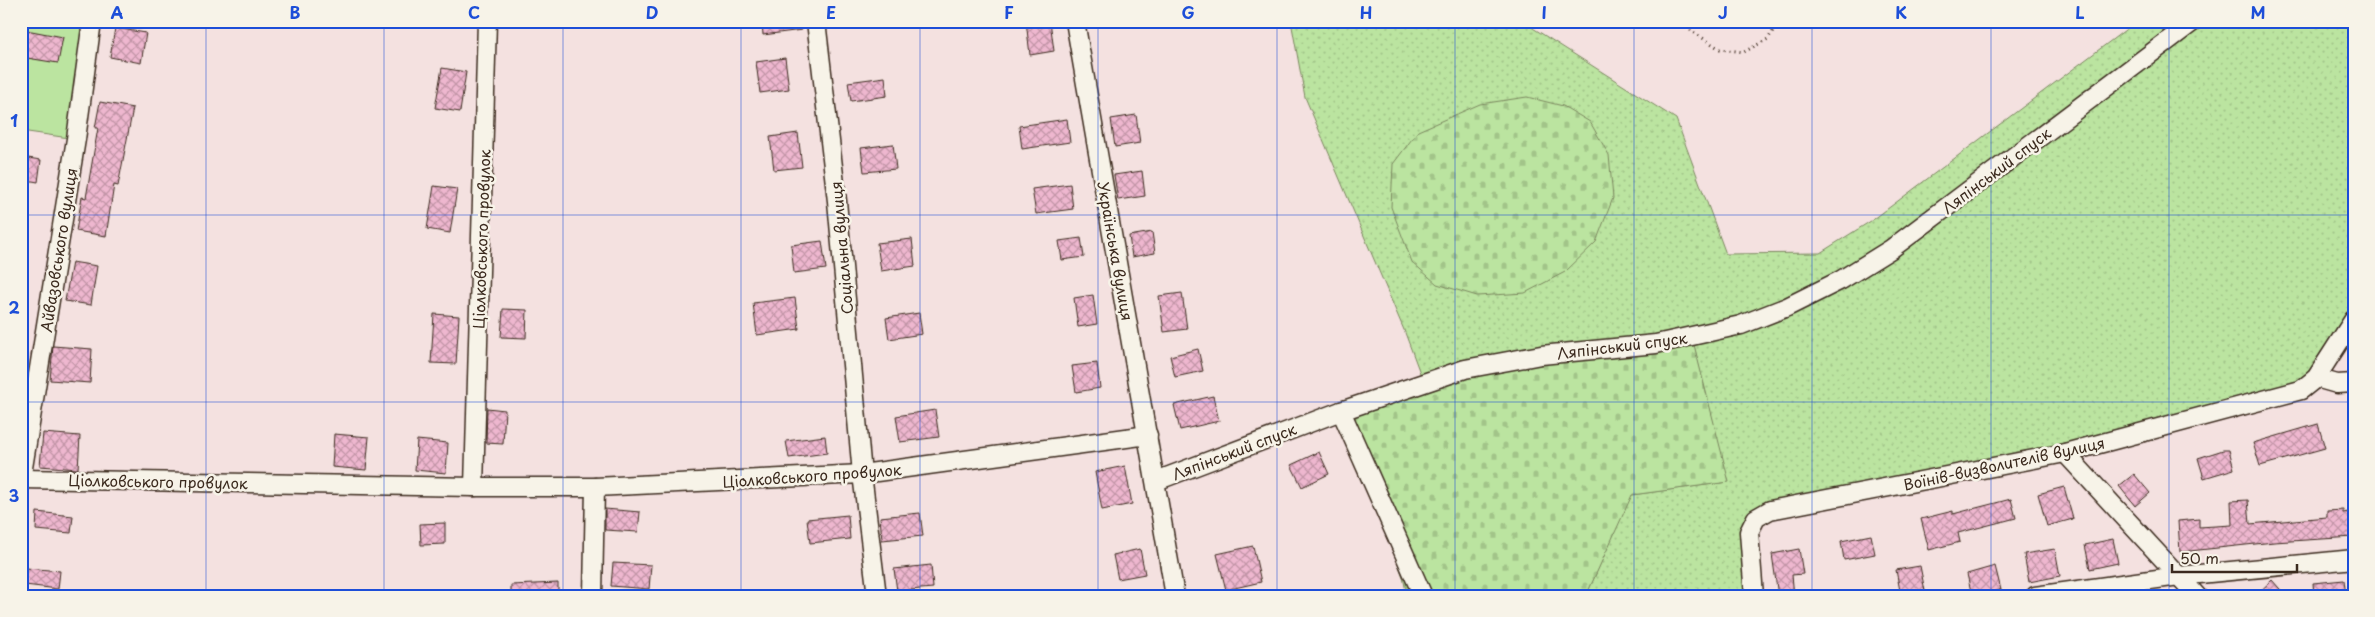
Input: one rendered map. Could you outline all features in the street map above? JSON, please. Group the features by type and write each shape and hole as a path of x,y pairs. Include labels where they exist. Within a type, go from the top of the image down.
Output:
{"street":[{"name":"Айвазовського вулиця","path":"21,479 75,148 92,21"},
{"name":"Ціолковського провулок","path":"474,487 487,21"},
{"name":"Соціальна вулиця","path":"816,21 837,201 862,474 877,596"},
{"name":"Українська вулиця","path":"1075,21 1175,596"},
{"name":"Ляпінський спуск","path":"1156,481 1341,411 1465,369 1541,354 1656,344 1741,325 1787,307 1841,280 1891,249 2194,21"},
{"name":"Воїнів-визволителів вулиця","path":"1754,596 1749,532 1756,518 1770,510 2065,454 2301,390 2316,378 2354,319"},
{"path":"2316,378 2337,384 2354,383"},
{"path":"1341,411 1423,596"},
{"name":"Ціолковського провулок","path":"21,479 474,487 595,487 862,474 1148,435"},
{"path":"2065,454 2198,596"},
{"path":"593,596 595,487"},
{"path":"2035,596 2179,576 2354,559"}],"path":[{"path":"1686,21 1690,30 1720,49 1744,52 1768,39 1779,21"}],"green space":[{"path":"21,21 92,21 76,139 21,131"},
{"path":"1291,21 1525,23 1676,119 1726,254 1820,253 1874,219 2137,21 2354,21 2354,319 2301,390 1756,518 1754,596 1586,596 1631,495 1728,482 1692,338 1423,381 1404,330 1305,97"},
{"path":"1527,97 1563,106 1590,122 1609,155 1613,198 1596,242 1565,272 1525,293 1477,296 1437,284 1412,262 1391,207 1393,164 1418,131 1480,104"},
{"path":"1692,337 1729,482 1632,495 1586,596 1407,596 1403,577 1341,411 1423,381"}],"building":[{"path":"762,21 801,21 802,30 763,35"},
{"path":"1026,21 1050,21 1054,51 1030,55"},
{"path":"115,28 146,33 141,63 110,57"},
{"path":"21,29 63,37 58,63 21,57"},
{"path":"785,58 789,89 760,93 756,62"},
{"path":"442,68 466,72 460,112 435,108"},
{"path":"885,77 887,96 851,101 848,82"},
{"path":"100,102 133,108 118,186 114,185 106,236 76,231 82,197 86,198 98,128 95,128"},
{"path":"1136,115 1140,143 1115,147 1111,119"},
{"path":"1067,119 1070,142 1022,149 1019,126"},
{"path":"798,133 802,167 774,170 770,137"},
{"path":"893,144 896,169 864,172 861,148"},
{"path":"21,157 41,160 38,182 21,179"},
{"path":"1142,171 1145,196 1118,200 1114,175"},
{"path":"1070,184 1073,209 1036,214 1032,189"},
{"path":"434,186 457,189 450,233 427,229"},
{"path":"1152,232 1155,253 1132,257 1129,236"},
{"path":"1081,238 1084,257 1062,260 1059,241"},
{"path":"912,239 915,266 881,271 877,243"},
{"path":"822,241 826,269 794,273 791,245"},
{"path":"72,262 97,266 91,305 65,301"},
{"path":"1182,293 1187,329 1164,332 1159,296"},
{"path":"1093,295 1097,324 1078,327 1074,298"},
{"path":"795,298 799,329 757,335 753,303"},
{"path":"503,309 527,310 526,338 501,337"},
{"path":"919,313 922,334 889,339 886,318"},
{"path":"434,314 459,316 456,364 431,363"},
{"path":"53,346 92,349 90,383 50,380"},
{"path":"1198,349 1203,371 1175,377 1170,356"},
{"path":"1097,363 1100,388 1076,392 1072,366"},
{"path":"1213,396 1219,421 1180,430 1174,405"},
{"path":"487,408 505,410 503,444 486,443"},
{"path":"935,410 939,437 900,442 896,416"},
{"path":"2318,424 2325,448 2260,466 2253,443"},
{"path":"43,433 80,436 78,469 40,466"},
{"path":"334,434 369,437 366,470 332,467"},
{"path":"825,436 827,453 789,458 786,441"},
{"path":"417,440 448,443 446,473 415,470"},
{"path":"2229,450 2234,469 2204,478 2198,458"},
{"path":"1319,452 1329,474 1302,487 1291,465"},
{"path":"1125,466 1132,504 1102,510 1095,472"},
{"path":"2134,474 2150,493 2135,506 2119,486"},
{"path":"2064,487 2073,519 2047,526 2038,494"},
{"path":"2011,499 2016,518 1958,533 1960,542 1929,550 1921,519 1953,511 1953,514"},
{"path":"2248,500 2250,524 2327,517 2327,511 2343,510 2343,513 2354,511 2354,537 2274,542 2180,552 2178,521 2199,519 2199,527 2232,525 2231,501"},
{"path":"605,509 640,512 638,532 605,530"},
{"path":"37,512 73,516 71,533 36,530"},
{"path":"920,513 923,536 882,540 880,517"},
{"path":"848,515 850,539 810,543 807,519"},
{"path":"445,523 445,544 421,545 420,524"},
{"path":"1871,535 1875,554 1844,560 1841,541"},
{"path":"2113,539 2118,563 2090,569 2085,545"},
{"path":"1253,546 1261,582 1226,590 1217,554"},
{"path":"1140,549 1145,574 1118,579 1113,555"},
{"path":"1799,549 1803,574 1792,575 1794,596 1778,596 1772,554"},
{"path":"2055,549 2060,576 2029,582 2024,554"},
{"path":"613,563 651,565 649,589 611,586"},
{"path":"931,565 933,588 897,591 894,569"},
{"path":"1920,566 1926,596 1901,596 1896,570"},
{"path":"1995,566 2001,590 1972,596 1967,574"},
{"path":"26,568 60,571 58,589 25,585"},
{"path":"2272,580 2286,596 2255,596"},
{"path":"2344,580 2346,596 2314,596 2313,583"},
{"path":"558,583 558,596 511,596 511,585"}]}
